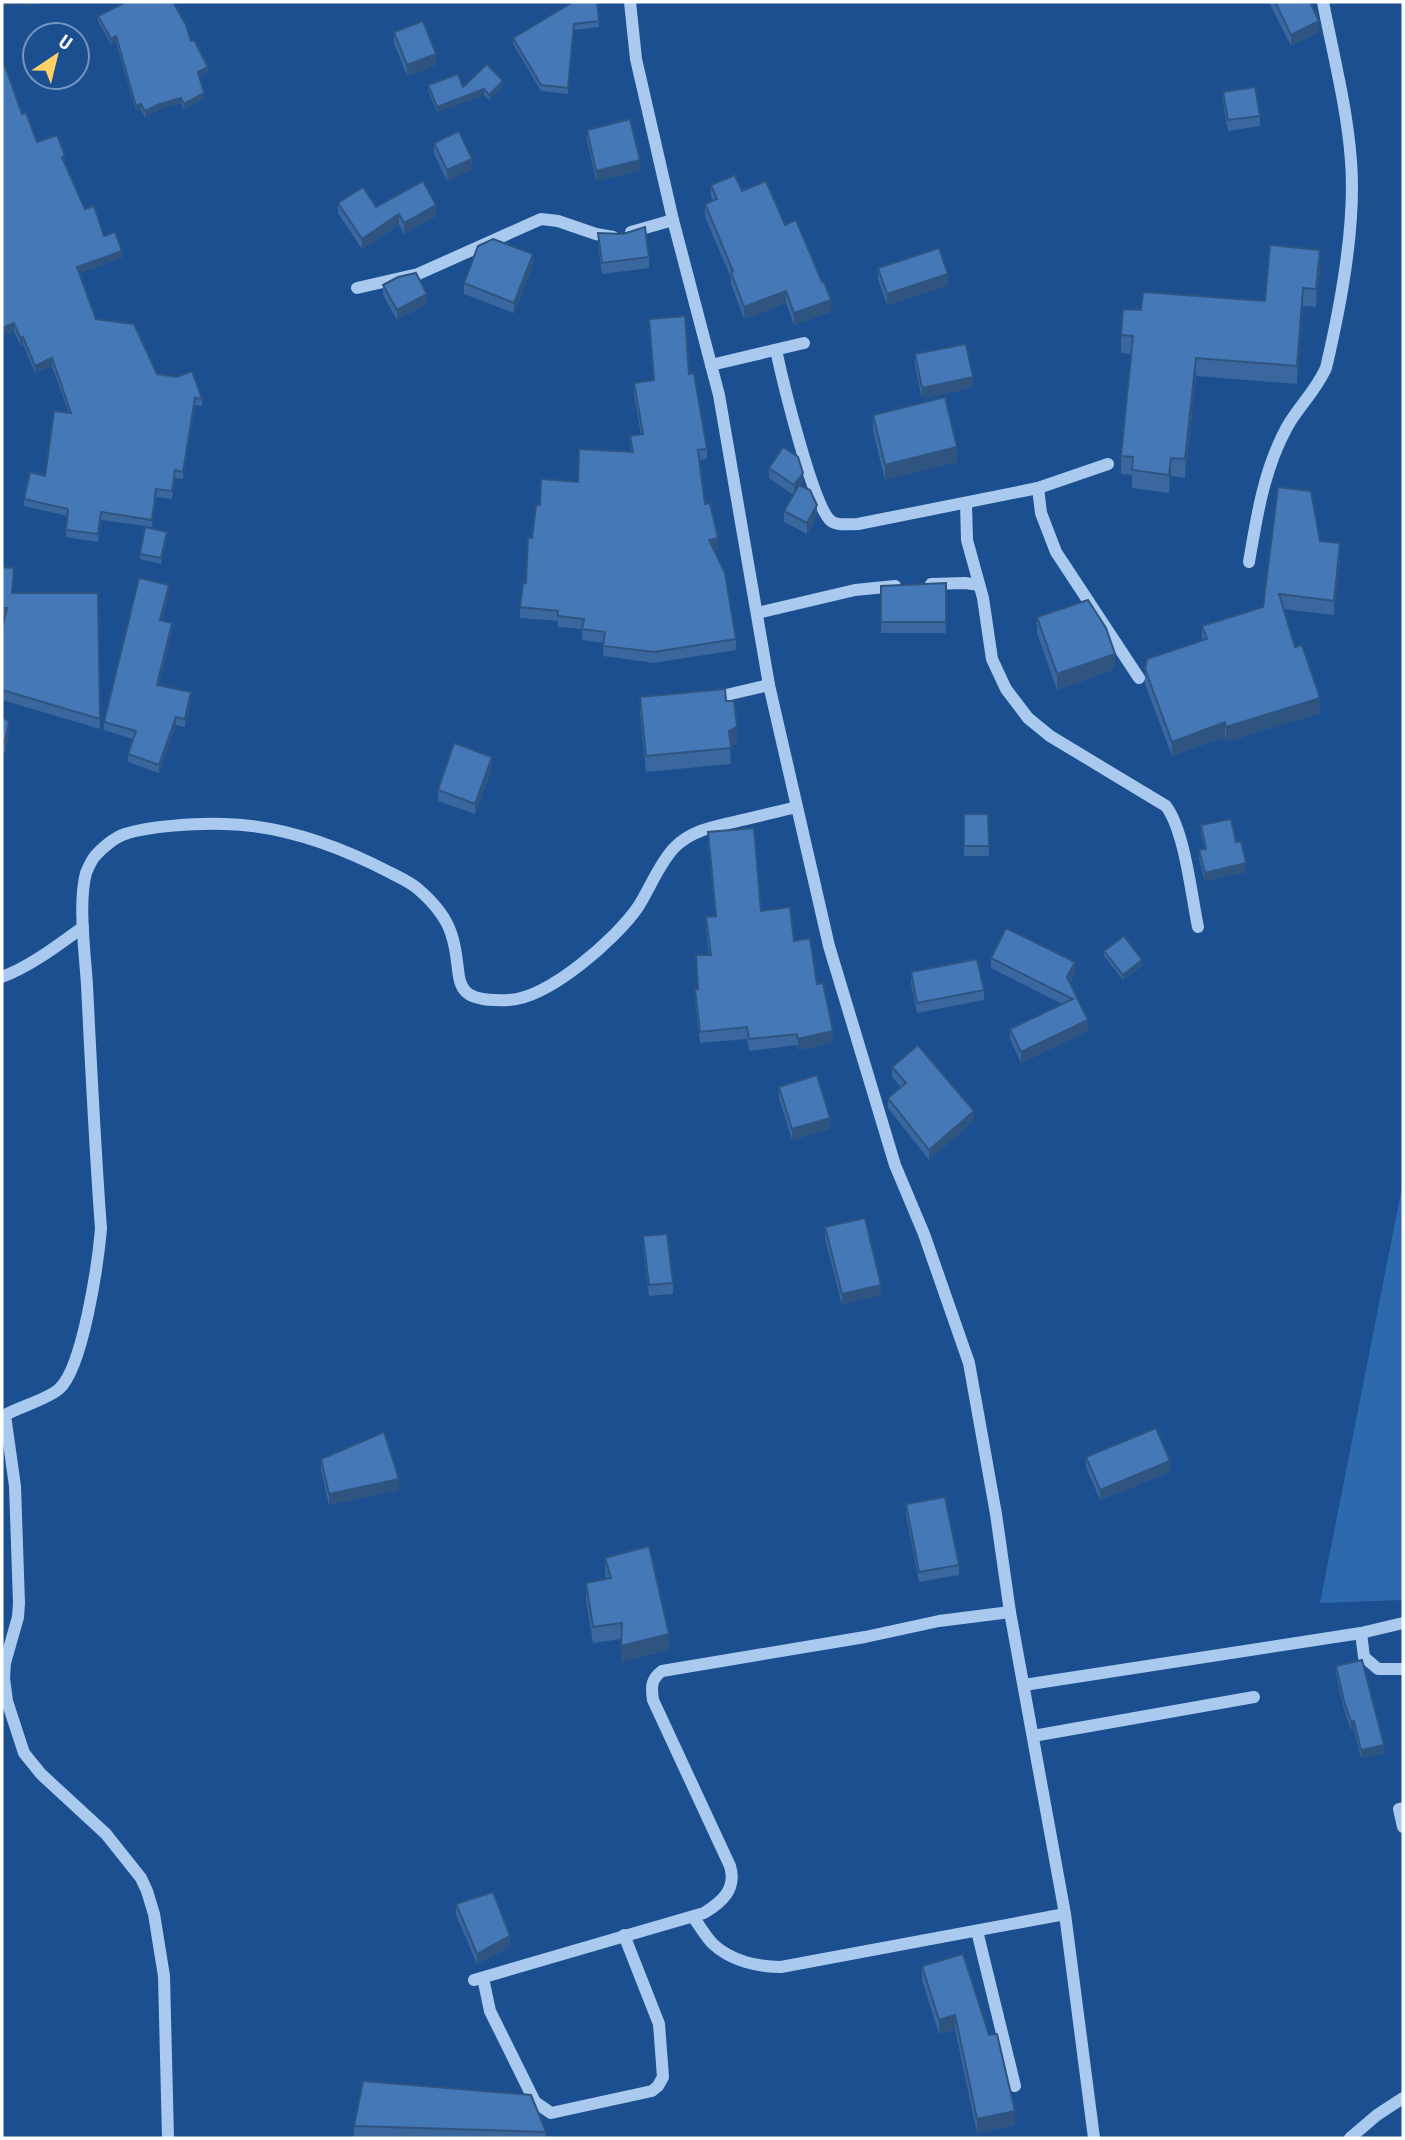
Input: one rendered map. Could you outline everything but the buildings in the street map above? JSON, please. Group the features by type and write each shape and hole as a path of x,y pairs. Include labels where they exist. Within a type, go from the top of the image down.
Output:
{"street":[{"path":"630,2 636,59 673,220 719,395 769,685 829,946 895,1165 924,1234 969,1363 996,1514 1010,1612 1065,1914 1094,2138"},
{"path":"1249,562 1259,502 1270,464 1289,424 1318,385 1326,368 1351,223 1351,160 1342,93 1323,2"},
{"path":"358,288 418,274 541,219 558,221 608,237 622,236 673,220"},
{"path":"711,365 804,343"},
{"path":"775,350 788,402 821,506 831,521 837,524 858,524 1038,488 1108,464"},
{"path":"1038,488 1043,520 1056,552 1139,678"},
{"path":"966,503 967,540 979,585 992,659 1006,689 1028,718 1050,736 1166,806 1173,816 1198,927"},
{"path":"757,613 797,606 855,590 965,583 979,585"},
{"path":"696,698 722,696 769,685"},
{"path":"168,2138 164,1976 158,1933 147,1891 135,1870 106,1834 40,1774 24,1753 7,1701 4,1678 19,1603 15,1486 4,1412 56,1392 70,1375 77,1356 98,1263 101,1229 83,927 86,872 95,857 122,835 194,825 245,825 318,842 369,861 415,886 435,904 451,934 457,978 461,988 472,997 509,1000 546,989 622,927 673,849 687,838 716,825 797,807"},
{"path":"2,977 24,966 83,927"},
{"path":"624,1936 659,2024 663,2077 659,2086 652,2091 551,2113 535,2102 490,2011 479,1979 624,1936 693,1917 704,1913 723,1899 732,1884 733,1875 653,1700 651,1687 654,1677 671,1668 865,1637 939,1621 1010,1612"},
{"path":"1024,1685 1361,1633 1403,1623"},
{"path":"1361,1633 1364,1657 1378,1669 1403,1670"},
{"path":"1033,1736 1254,1697"},
{"path":"1403,1808 1399,1809 1403,1827"},
{"path":"693,1917 714,1945 736,1959 766,1967 790,1965 1065,1914"},
{"path":"977,1931 1015,2086"},
{"path":"1350,2138 1403,2098"}],"shaded area":[{"path":"1403,1182 1403,1600 1320,1603"}]}
